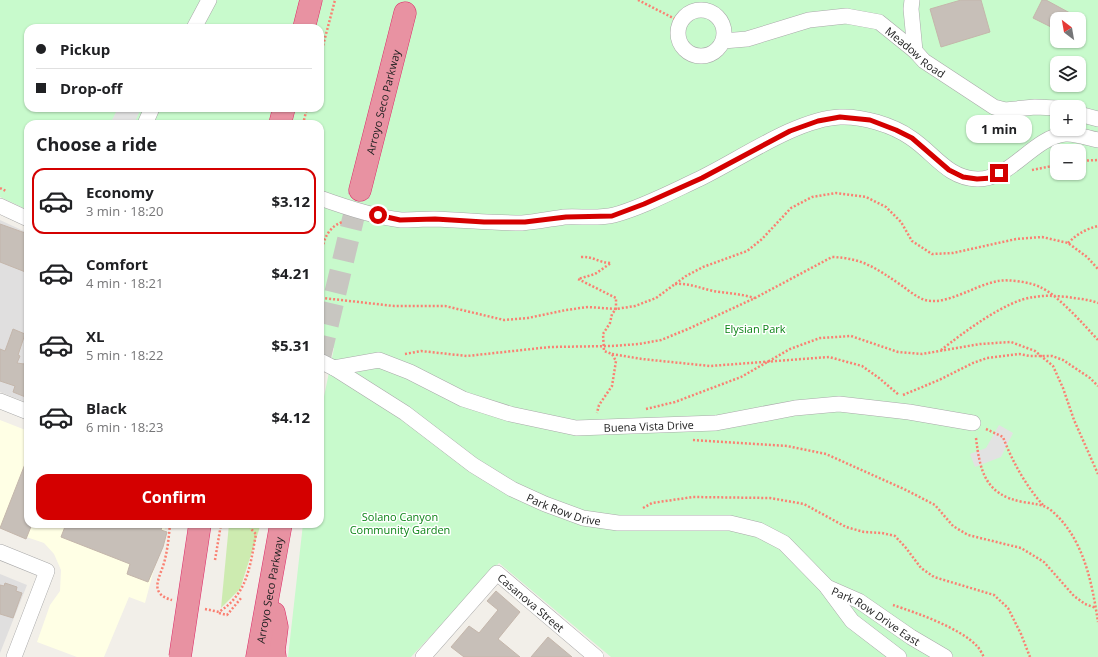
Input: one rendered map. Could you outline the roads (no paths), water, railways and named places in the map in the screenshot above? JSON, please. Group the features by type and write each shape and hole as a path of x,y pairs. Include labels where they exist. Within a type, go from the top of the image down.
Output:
{"highway":[{"path":"305,24 312,0"},
{"name":"Arroyo Seco Parkway","path":"360,190 405,13"},
{"path":"180,657 199,528"},
{"name":"Arroyo Seco Parkway","path":"257,657 280,528"},
{"path":"269,589 277,627 275,657"}],"street":[{"path":"196,24 209,0"},
{"path":"912,0 911,9 915,51"},
{"path":"707,10 720,19 724,26 723,41 713,52 706,55 699,56 692,54 681,44 679,37 681,22 692,12 707,10"},
{"name":"Meadow Road","path":"723,41 747,39 808,20 846,16 879,22 915,51 924,61 994,107 1005,110 1035,107 1050,108"},
{"path":"1086,116 1098,119"},
{"path":"324,199 367,213 400,220 435,219 525,222 566,217 612,216 644,204 702,178 790,131 818,121 840,117 870,120 896,130 912,138 949,170 963,177 977,179 992,178 1056,136 1067,134 1098,140"},
{"path":"0,206 24,218"},
{"name":"Buena Vista Drive","path":"334,368 379,360 410,372 463,399 510,414 576,428 716,424 795,408 840,404 883,408 973,423"},
{"name":"Park Row Drive","path":"324,363 405,413 473,465 512,489 583,518 618,523 730,523 759,530 784,543 826,586"},
{"path":"0,401 24,410"},
{"path":"0,552 47,571 14,657"},
{"name":"Casanova Street","path":"425,656 497,573 596,657"},
{"path":"826,586 852,621 899,657"},
{"name":"Park Row Drive East","path":"826,586 859,601 911,637 945,657"}],"tunnel":[{"path":"324,340 360,190"}],"park label":[{"name":"Elysian Park","path":"755,328"},
{"name":"Solano Canyon Community Garden","path":"400,522"}]}
